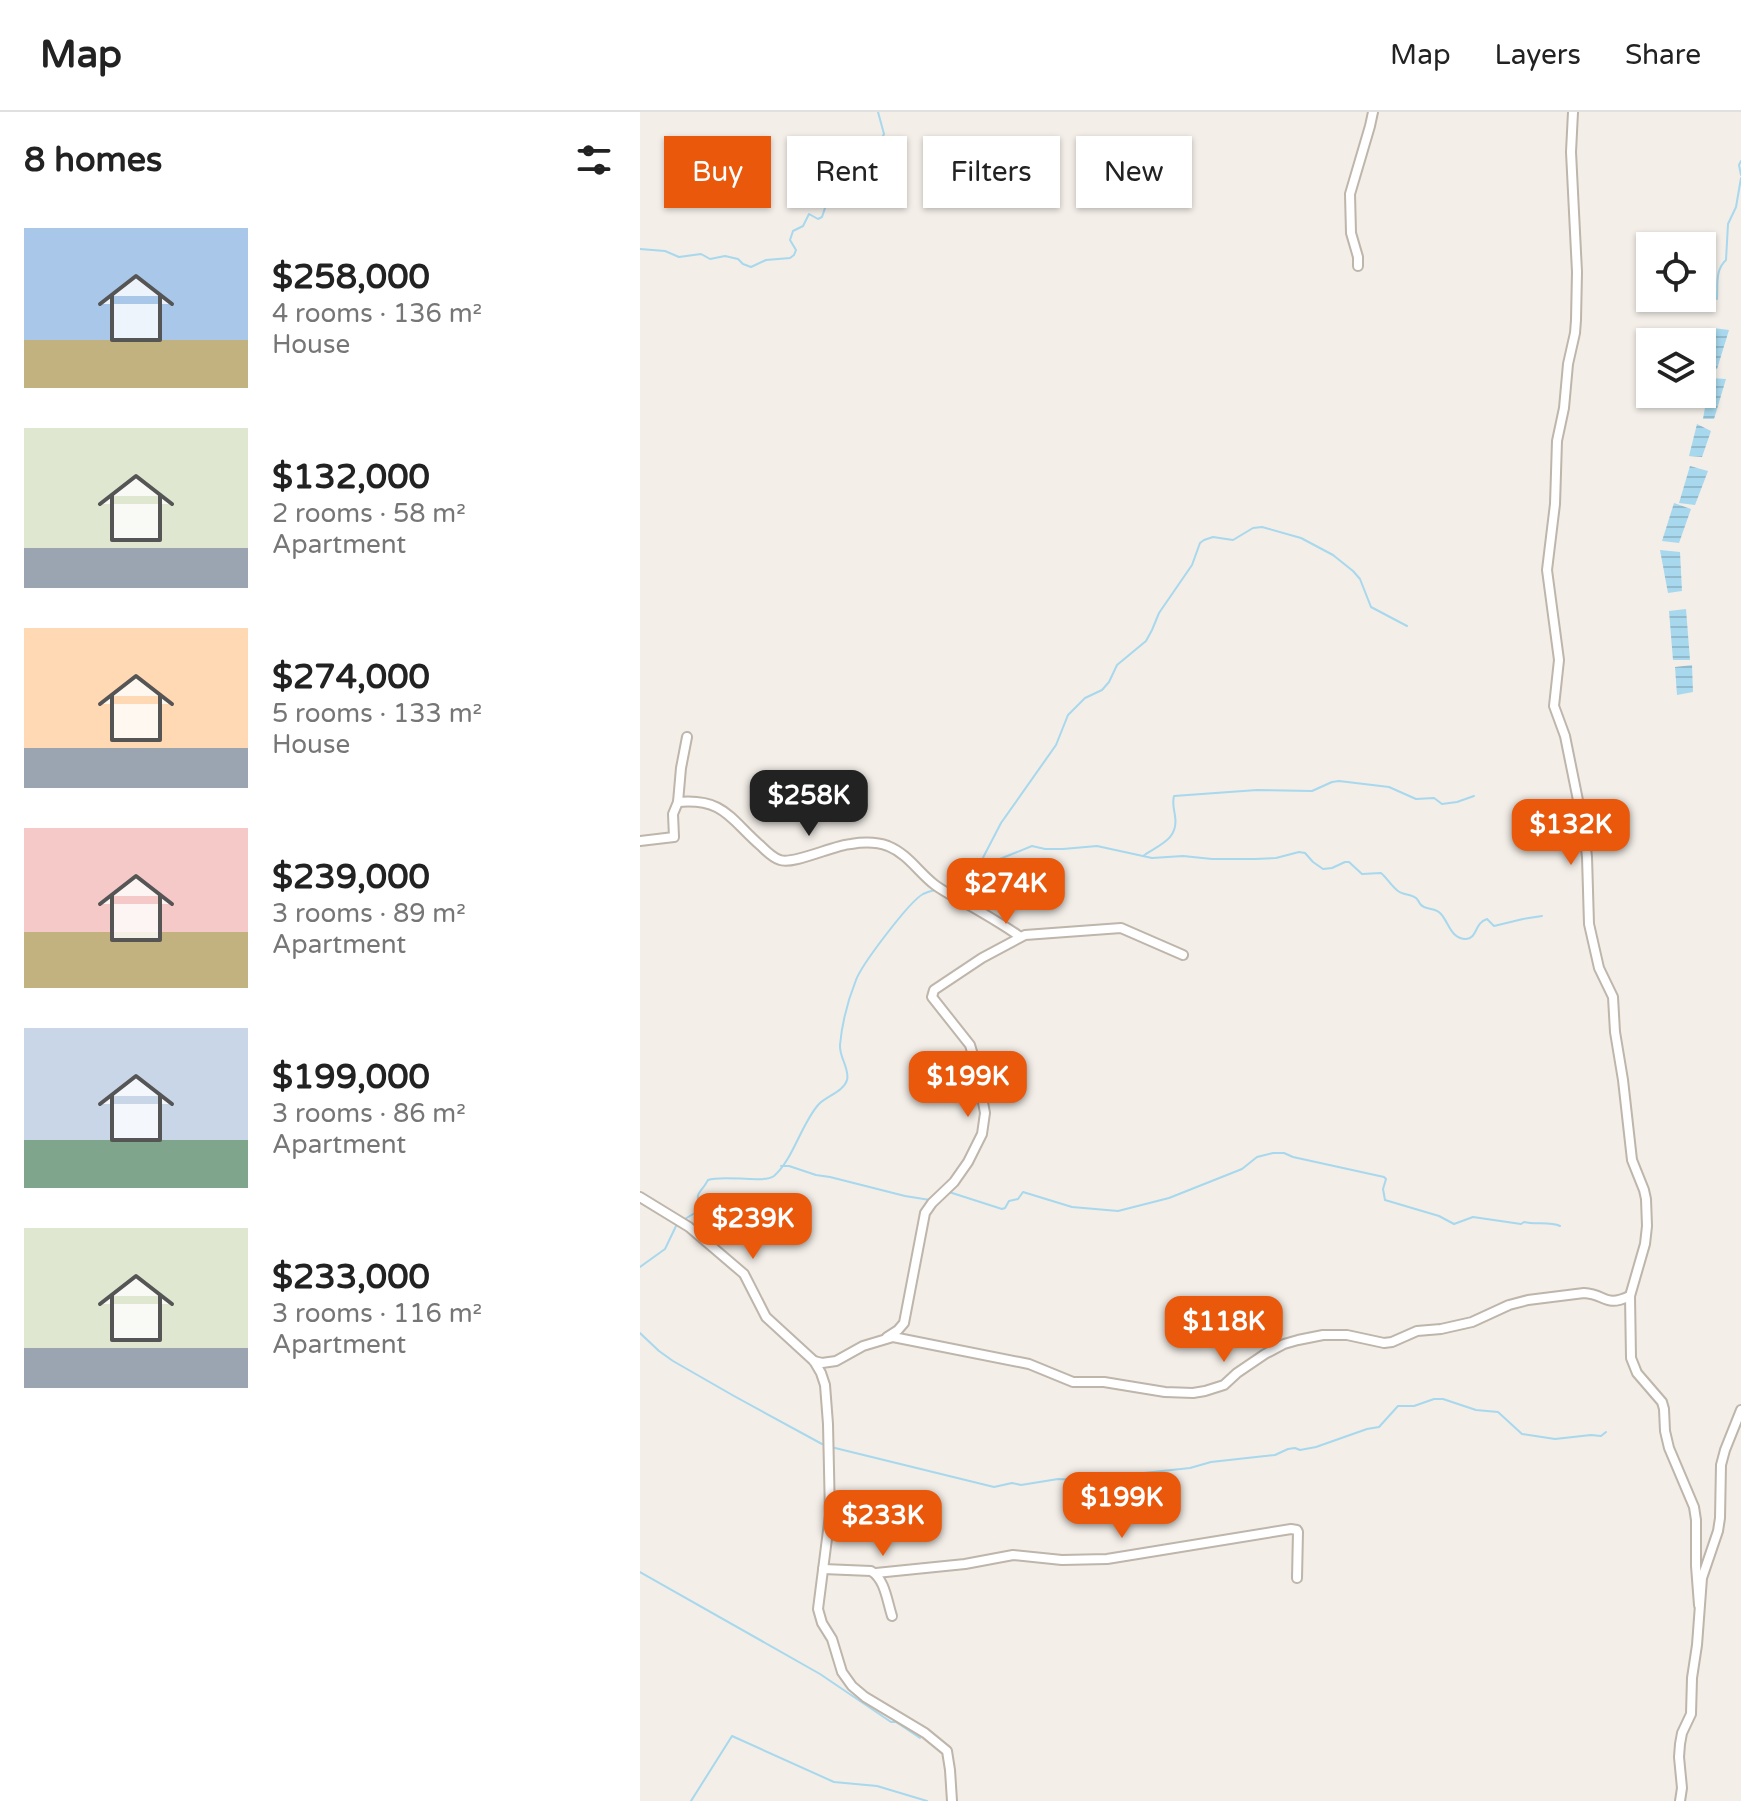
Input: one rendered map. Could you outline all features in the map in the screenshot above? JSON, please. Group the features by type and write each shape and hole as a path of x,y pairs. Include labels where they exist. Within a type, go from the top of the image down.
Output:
{"street":[{"path":"1358,266 1351,233 1350,194 1373,112"},
{"path":"1573,112 1571,152 1577,272 1576,320 1557,441 1555,504 1547,570 1559,660 1554,706 1565,736 1584,830 1589,924 1599,968 1613,997 1632,1160 1646,1199 1645,1244 1630,1296 1631,1358 1637,1373 1662,1402 1669,1448 1694,1507 1699,1605"},
{"path":"640,841 674,837 673,814 678,802 687,737"},
{"path":"678,802 703,802 719,808 781,860 790,861 852,843 890,847 935,885 1019,936"},
{"path":"887,1338 904,1323 925,1213 959,1177 976,1148 984,1124 985,1113 970,1045 940,1009 932,992 1019,936 1121,928 1183,955"},
{"path":"640,1197 689,1227 744,1274 766,1317 814,1361 821,1373 825,1385 830,1515 818,1609 822,1623 832,1639 842,1672 852,1686 925,1733 947,1751 952,1801"},
{"path":"825,1385 830,1367 836,1361 863,1346 893,1337 1029,1364 1073,1382 1104,1382 1156,1391 1193,1393 1224,1385 1274,1348 1312,1337 1347,1335 1392,1342 1417,1331 1472,1322 1528,1300 1592,1293 1614,1302 1630,1296"},
{"path":"814,1361 836,1361"},
{"path":"1680,1801 1680,1744 1691,1714 1702,1578 1718,1531 1721,1465 1741,1410"},
{"path":"823,1569 876,1573 965,1564 1013,1555 1062,1560 1107,1559 1291,1529 1298,1532 1297,1578"},
{"path":"876,1573 892,1616"}],"water":[{"path":"1716,328 1729,330 1717,369"},
{"path":"1716,378 1726,379 1714,419 1703,419 1705,408 1716,408"},
{"path":"1697,424 1711,431 1702,457 1689,456"},
{"path":"1690,466 1708,471 1695,505 1679,503"},
{"path":"1674,503 1691,509 1679,543 1662,541"},
{"path":"1660,550 1680,552 1682,591 1668,593"},
{"path":"1686,609 1690,660 1673,660 1669,611"},
{"path":"1692,665 1693,692 1677,695 1675,667"}],"waterway":[{"path":"640,249 665,251 679,257 701,254 710,259 725,256 751,267 766,260 790,258 796,250 790,240 793,231 803,226 809,214 818,219 822,217 826,197 853,191 861,184 884,134 878,112"},
{"path":"1741,161 1741,175"},
{"path":"1717,299 1719,273 1726,260 1728,224 1736,207 1741,178"},
{"path":"945,889 965,885 974,875 1001,823 1056,745 1068,715 1085,698 1102,690 1117,665 1146,641 1159,613 1192,565 1204,540 1213,537 1233,540 1253,528 1262,527 1301,538 1333,555 1353,571 1360,579 1371,607 1407,626"},
{"path":"1143,856 1166,841 1174,831 1174,796 1257,790 1312,791 1339,781 1389,787 1416,799 1434,798 1442,804 1474,796"},
{"path":"980,867 1032,846 1045,849 1097,846 1152,858 1255,859 1299,852 1305,853 1323,869 1349,862 1362,874 1381,873 1398,891 1439,912 1461,938 1470,938 1487,919 1494,926 1542,916"},
{"path":"683,1220 700,1210 698,1195 708,1180 769,1178 781,1169 813,1112 847,1080 840,1049 841,1037 848,1004 860,972 886,934 916,899 935,890"},
{"path":"949,1192 1002,1209 1023,1192 1072,1207 1118,1211 1169,1198 1242,1169 1257,1157 1284,1153 1384,1177 1385,1200 1439,1216 1454,1224 1473,1217 1560,1226"},
{"path":"781,1166 930,1200"},
{"path":"640,1267 665,1249 677,1224"},
{"path":"640,1333 673,1361 822,1444"},
{"path":"831,1447 994,1487 1190,1468 1211,1462 1275,1455 1288,1449 1316,1447 1379,1427 1398,1406 1414,1406 1434,1399 1476,1410 1498,1412 1522,1434 1555,1439 1601,1436 1606,1432"},
{"path":"640,1572 820,1674 920,1738"},
{"path":"691,1801 732,1736 834,1782 877,1786 927,1801"}]}
